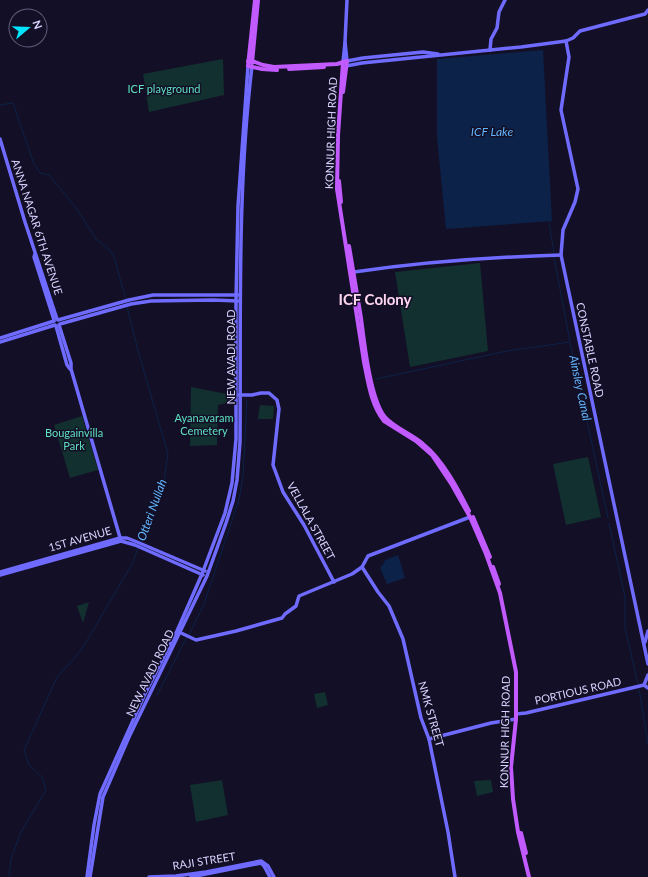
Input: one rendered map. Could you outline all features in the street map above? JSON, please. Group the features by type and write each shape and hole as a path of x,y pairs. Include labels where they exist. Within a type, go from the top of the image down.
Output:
{"main road":[{"name":"NEW AVADI ROAD","path":"250,64 255,0"},
{"name":"NEW AVADI ROAD","path":"250,64 258,0"},
{"path":"250,64 274,67 345,64 339,181 367,358 374,392 380,409 388,420 423,443 437,458 455,484 486,546 501,591 500,593"},
{"name":"KONNUR HIGH ROAD","path":"345,64 338,135 337,189 364,362 376,409 384,421 416,441 432,455 452,485 470,517 486,554 500,593 516,672 516,719 511,768 513,800 518,832 530,877"}],"street":[{"name":"KONNUR HIGH ROAD","path":"345,64 346,0"},
{"path":"490,50 491,39 497,28 499,12 505,0"},
{"path":"345,64 363,58 423,52 447,55 566,41 573,38 580,31 645,14 648,10"},
{"name":"CONSTABLE ROAD","path":"566,41 569,57 561,110 578,189 575,202 563,230 561,255 648,664"},
{"name":"NEW AVADI ROAD","path":"88,877 103,797 129,737 207,574 226,523 237,480 240,442 236,301 238,206 250,64"},
{"name":"NEW AVADI ROAD","path":"88,877 94,826 100,794 144,696 177,631 203,572 225,513 232,483 238,396 241,301 241,207 250,64"},
{"name":"ANNA NAGAR 6TH AVENUE","path":"0,139 35,254 34,257 57,322"},
{"path":"354,272 398,266 561,255"},
{"path":"0,338 126,301 153,295 241,301"},
{"path":"0,342 57,322 151,301 241,296"},
{"path":"57,322 71,363 71,369 120,539"},
{"name":"VELLALA STREET","path":"238,396 269,393 277,400 279,418 273,465 283,492 304,525 334,582"},
{"path":"179,632 196,640 282,618 296,606 299,596 352,574 362,567 368,556 470,517"},
{"name":"1ST AVENUE","path":"0,573 127,538 207,574"},
{"name":"NMK STREET","path":"362,567 389,606 403,639 420,718 429,739 448,832 455,877"},
{"path":"644,643 648,631"},
{"path":"648,674 644,685 648,688"},
{"name":"PORTIOUS ROAD","path":"516,714 526,713 644,685"},
{"path":"429,739 491,723 516,719"},
{"path":"261,862 270,877"},
{"path":"261,862 268,866 274,877"},
{"name":"RAJI STREET","path":"149,877 176,876 206,872 261,862"},
{"name":"RAJI STREET","path":"191,877 261,862"}],"green space":[{"name":"ICF playground","path":"223,59 224,95 149,112 143,74"},
{"path":"480,263 488,351 410,367 395,272"},
{"name":"Ayanavaram Cemetery","path":"191,387 232,395 232,402 218,405 217,445 190,446"},
{"path":"260,405 274,406 273,419 258,419"},
{"name":"Bougainvilla Park","path":"82,416 98,470 70,478 54,425"},
{"path":"588,457 601,517 566,525 553,464"},
{"path":"89,602 83,623 77,606"},
{"path":"325,692 328,705 317,708 314,694"},
{"path":"222,780 228,815 196,822 190,785"},
{"path":"491,780 493,792 477,796 474,781"}],"water":[{"name":"ICF Lake","path":"543,50 552,221 446,229 437,138 437,59"},
{"path":"398,555 405,578 387,584 380,568 385,560"}],"waterway":[{"name":"Otteri Nullah","path":"0,105 13,103 34,164 40,173 49,175 76,208 96,239 110,250 114,257 126,300"},
{"name":"Ainsley Canal","path":"549,222 554,253"},
{"name":"Ainsley Canal","path":"554,257 570,342 608,518"},
{"name":"Otteri Nullah","path":"127,307 168,454 163,487 141,541"},
{"path":"376,379 507,351 570,342"},
{"path":"189,635 204,604 239,500 243,476 247,400"},
{"name":"Ainsley Canal","path":"609,523 625,597 625,628 638,684"},
{"name":"Otteri Nullah","path":"9,877 11,859 21,832 46,790 42,777 29,765 24,750 57,677 78,654 88,639 133,562 138,548"},
{"path":"157,695 187,637"},
{"name":"Ainsley Canal","path":"639,689 648,744"}],"district":[{"name":"ICF Colony","path":"375,300"}]}
